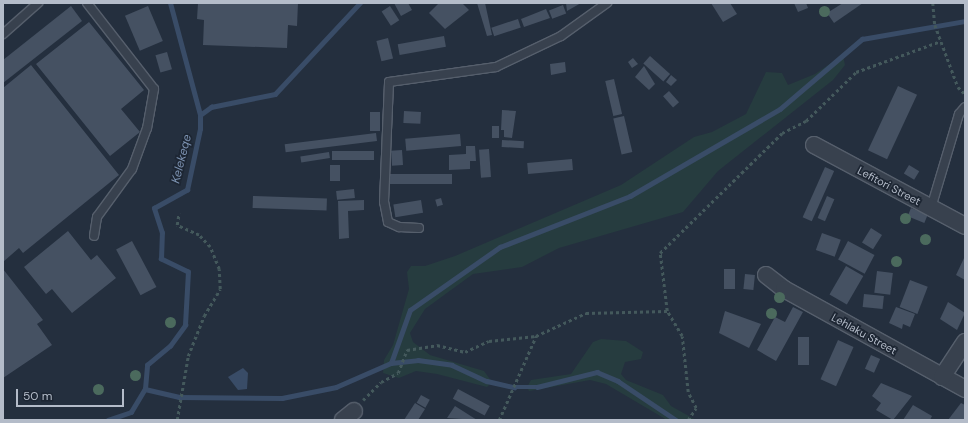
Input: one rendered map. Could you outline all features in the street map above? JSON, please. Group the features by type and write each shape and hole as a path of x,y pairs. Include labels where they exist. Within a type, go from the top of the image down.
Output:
{"street":[{"name":"Lefitori Street","path":"814,145 965,226"},
{"name":"Lehlaku Street","path":"766,275 784,289 965,389"},
{"path":"942,377 965,342"}],"lane":[{"path":"3,34 38,3"},
{"path":"87,3 154,89 147,128 132,169 97,217 94,236"},
{"path":"419,228 399,227 388,222 384,202 390,82 496,67 561,36 606,3"},
{"path":"931,208 959,114 965,107"}],"path":[{"path":"933,3 934,21 941,41 958,87 965,94"},
{"path":"688,420 696,408 688,392 682,336 667,311 660,253 675,235 720,197 782,133 806,121 856,72 941,41"},
{"path":"178,420 188,356 204,316 220,289 219,269 210,247 199,235 177,225 179,213"},
{"path":"348,415 381,382 398,373 407,350 437,345 465,352 489,341 536,336 586,313 667,311"},
{"path":"499,420 536,336"}],"green space":[{"path":"843,55 845,65 833,80 718,171 683,212 559,248 522,267 473,274 425,309 410,333 413,342 430,355 484,371 492,382 487,387 437,374 416,371 399,378 383,373 384,360 393,345 409,289 407,272 411,266 425,266 455,256 621,185 694,137 712,132 746,114 766,72 782,73 788,85 815,74"},
{"path":"601,339 626,341 643,352 641,359 625,362 621,374 626,380 663,395 671,406 696,420 667,420 606,384 590,380 529,391 527,387 531,380 571,374 593,342"}],"water":[{"path":"243,368 248,373 247,389 238,390 228,377"}],"building":[{"path":"198,3 298,3 297,26 288,25 287,48 203,45 204,20 197,19"},
{"path":"394,3 408,3 412,10 401,16"},
{"path":"439,3 462,3 469,10 445,29 429,13"},
{"path":"477,3 485,3 492,35 487,36"},
{"path":"566,3 581,3 567,11"},
{"path":"711,3 730,3 737,14 723,22"},
{"path":"794,3 806,3 808,8 798,12"},
{"path":"843,3 863,3 834,23 827,13"},
{"path":"563,5 566,13 552,19 549,10"},
{"path":"71,6 82,21 3,83 3,60"},
{"path":"148,6 163,41 140,51 125,16"},
{"path":"390,6 399,20 391,26 382,11"},
{"path":"546,9 550,18 524,27 521,19"},
{"path":"518,19 521,28 494,36 491,28"},
{"path":"89,22 144,90 121,109 140,132 110,156 36,64"},
{"path":"444,36 446,47 400,55 398,44"},
{"path":"388,38 393,58 381,61 376,41"},
{"path":"167,52 172,69 160,73 155,55"},
{"path":"650,56 670,74 663,81 643,63"},
{"path":"633,58 638,64 632,68 628,62"},
{"path":"565,62 566,72 551,75 550,64"},
{"path":"31,65 119,175 23,253 19,248 3,262 3,88"},
{"path":"644,66 655,84 649,90 635,77"},
{"path":"671,75 677,80 671,86 666,82"},
{"path":"614,79 622,114 613,116 605,81"},
{"path":"898,86 917,95 887,159 868,150"},
{"path":"669,91 679,102 673,108 663,96"},
{"path":"502,110 516,111 512,138 504,137 504,130 501,130"},
{"path":"404,111 421,112 420,124 403,123"},
{"path":"370,112 380,112 380,131 370,131"},
{"path":"624,116 632,152 622,155 613,118"},
{"path":"492,126 499,126 499,138 492,138"},
{"path":"376,133 377,141 286,152 285,144"},
{"path":"460,134 461,146 406,151 405,139"},
{"path":"502,140 524,141 524,148 502,147"},
{"path":"466,146 475,146 476,161 470,161 470,169 449,170 449,155 466,154"},
{"path":"489,149 491,177 481,178 479,150"},
{"path":"402,150 403,165 392,166 391,151"},
{"path":"332,151 374,151 374,160 332,160"},
{"path":"329,152 330,158 301,162 300,157"},
{"path":"572,159 573,170 528,174 527,163"},
{"path":"330,165 340,165 340,181 330,181"},
{"path":"909,165 919,171 914,180 904,174"},
{"path":"825,167 834,171 812,221 803,217"},
{"path":"390,174 452,174 452,184 390,184"},
{"path":"354,189 355,198 337,200 336,191"},
{"path":"253,196 327,199 327,211 253,208"},
{"path":"827,196 834,199 825,221 818,218"},
{"path":"441,198 443,205 437,206 435,200"},
{"path":"364,200 364,210 348,211 349,238 339,239 338,201"},
{"path":"421,200 423,213 395,217 393,204"},
{"path":"911,208 928,215 924,223 908,216"},
{"path":"871,228 882,235 873,249 862,242"},
{"path":"68,231 91,260 97,255 116,278 72,313 52,289 46,294 24,267"},
{"path":"822,233 841,240 835,257 816,250"},
{"path":"132,241 156,287 141,295 116,249"},
{"path":"848,241 874,255 865,274 838,260"},
{"path":"965,256 965,280 956,275"},
{"path":"846,266 863,276 847,305 830,295"},
{"path":"3,269 43,320 37,324 52,345 3,378"},
{"path":"724,269 735,269 735,289 724,289"},
{"path":"877,271 893,273 890,295 874,293"},
{"path":"745,274 755,275 753,290 743,289"},
{"path":"910,280 928,287 917,314 900,307"},
{"path":"864,294 884,296 883,309 863,307"},
{"path":"948,302 965,313 957,330 940,319"},
{"path":"793,307 803,312 776,361 757,350 775,317 785,322"},
{"path":"896,307 915,314 910,327 903,324 902,329 889,323"},
{"path":"725,311 761,324 749,348 719,333"},
{"path":"798,337 809,337 809,365 798,365"},
{"path":"838,340 854,347 836,386 821,379"},
{"path":"871,355 880,359 874,373 865,369"},
{"path":"881,383 912,396 893,420 876,410 881,403 872,396"},
{"path":"458,389 490,406 485,416 453,399"},
{"path":"421,395 430,400 425,408 417,403"},
{"path":"415,403 425,409 418,420 404,420"},
{"path":"961,403 965,405 965,420 948,420"},
{"path":"913,405 932,416 930,420 903,420"},
{"path":"455,406 477,420 447,418"}],"waterway":[{"name":"Kelekeqe","path":"108,420 131,412 145,389 147,365 170,346 185,325 188,272 161,259 162,233 154,208 187,190 200,129 200,115 170,3"},
{"path":"200,115 211,107 275,94 360,3"},
{"path":"391,363 410,310 500,247 630,196 780,109 862,39 965,21"},
{"path":"145,389 179,397 282,398 336,387 391,363 418,360 452,365 487,381 514,387 537,387 597,372 618,381 676,420"}]}
